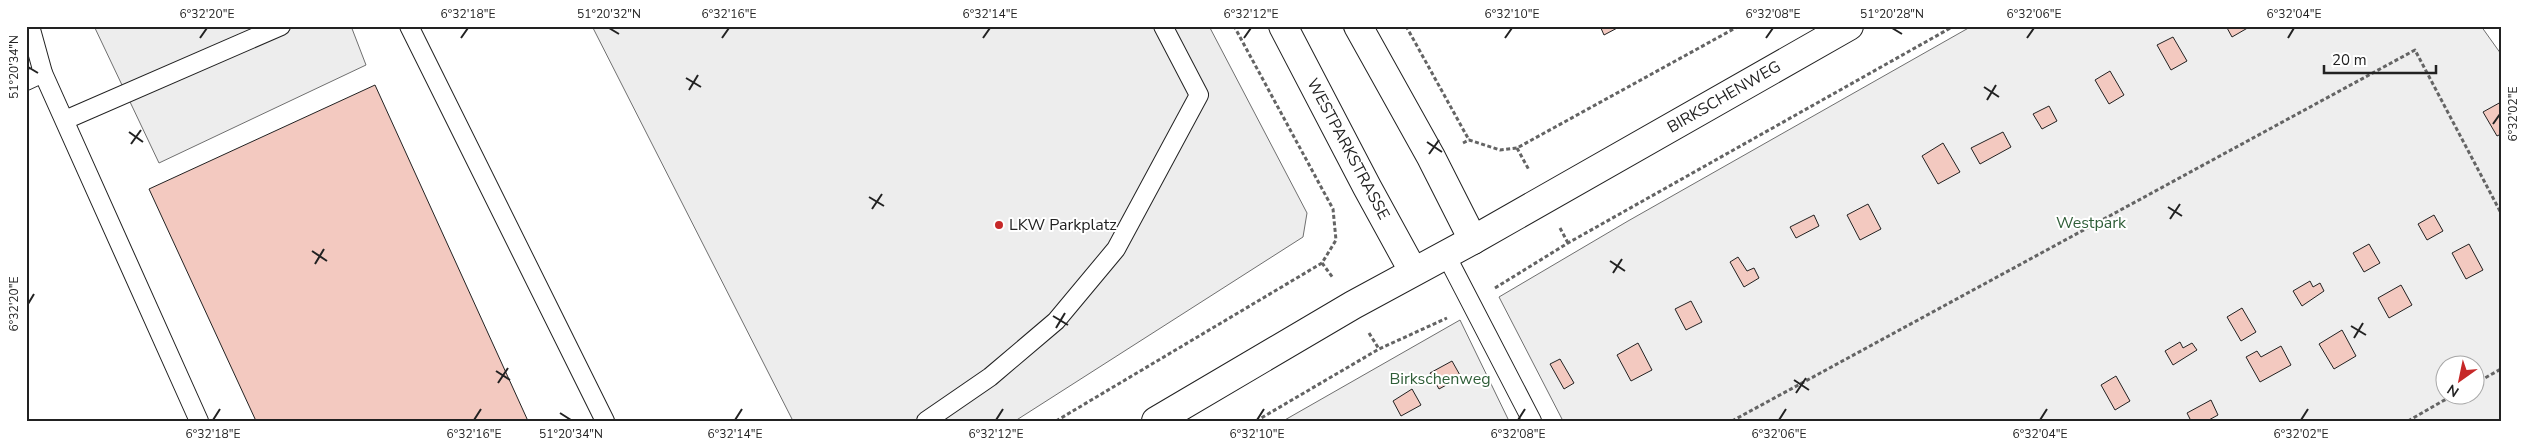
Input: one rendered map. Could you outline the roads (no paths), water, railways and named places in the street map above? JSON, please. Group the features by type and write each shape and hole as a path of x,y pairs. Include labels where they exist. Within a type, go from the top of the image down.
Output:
{"main road":[{"name":"WESTPARKSTRASSE","path":"1284,26 1367,188 1413,271"},
{"path":"1358,26 1431,157 1473,240"},
{"name":"BIRKSCHENWEG","path":"1156,421 1413,271 1473,240 1849,26"}],"lane":[{"path":"30,26 43,73 199,421"},
{"path":"65,120 281,26"},
{"path":"409,26 605,421"},
{"path":"926,421 990,377 1056,321 1116,249 1199,95 1163,26"},
{"path":"26,80 43,73"},
{"path":"1446,254 1532,421"}],"place":[{"name":"LKW Parkplatz","path":"999,225"}],"park label":[{"name":"Westpark","path":"2091,223"},
{"name":"Birkschenweg","path":"1440,379"}]}
